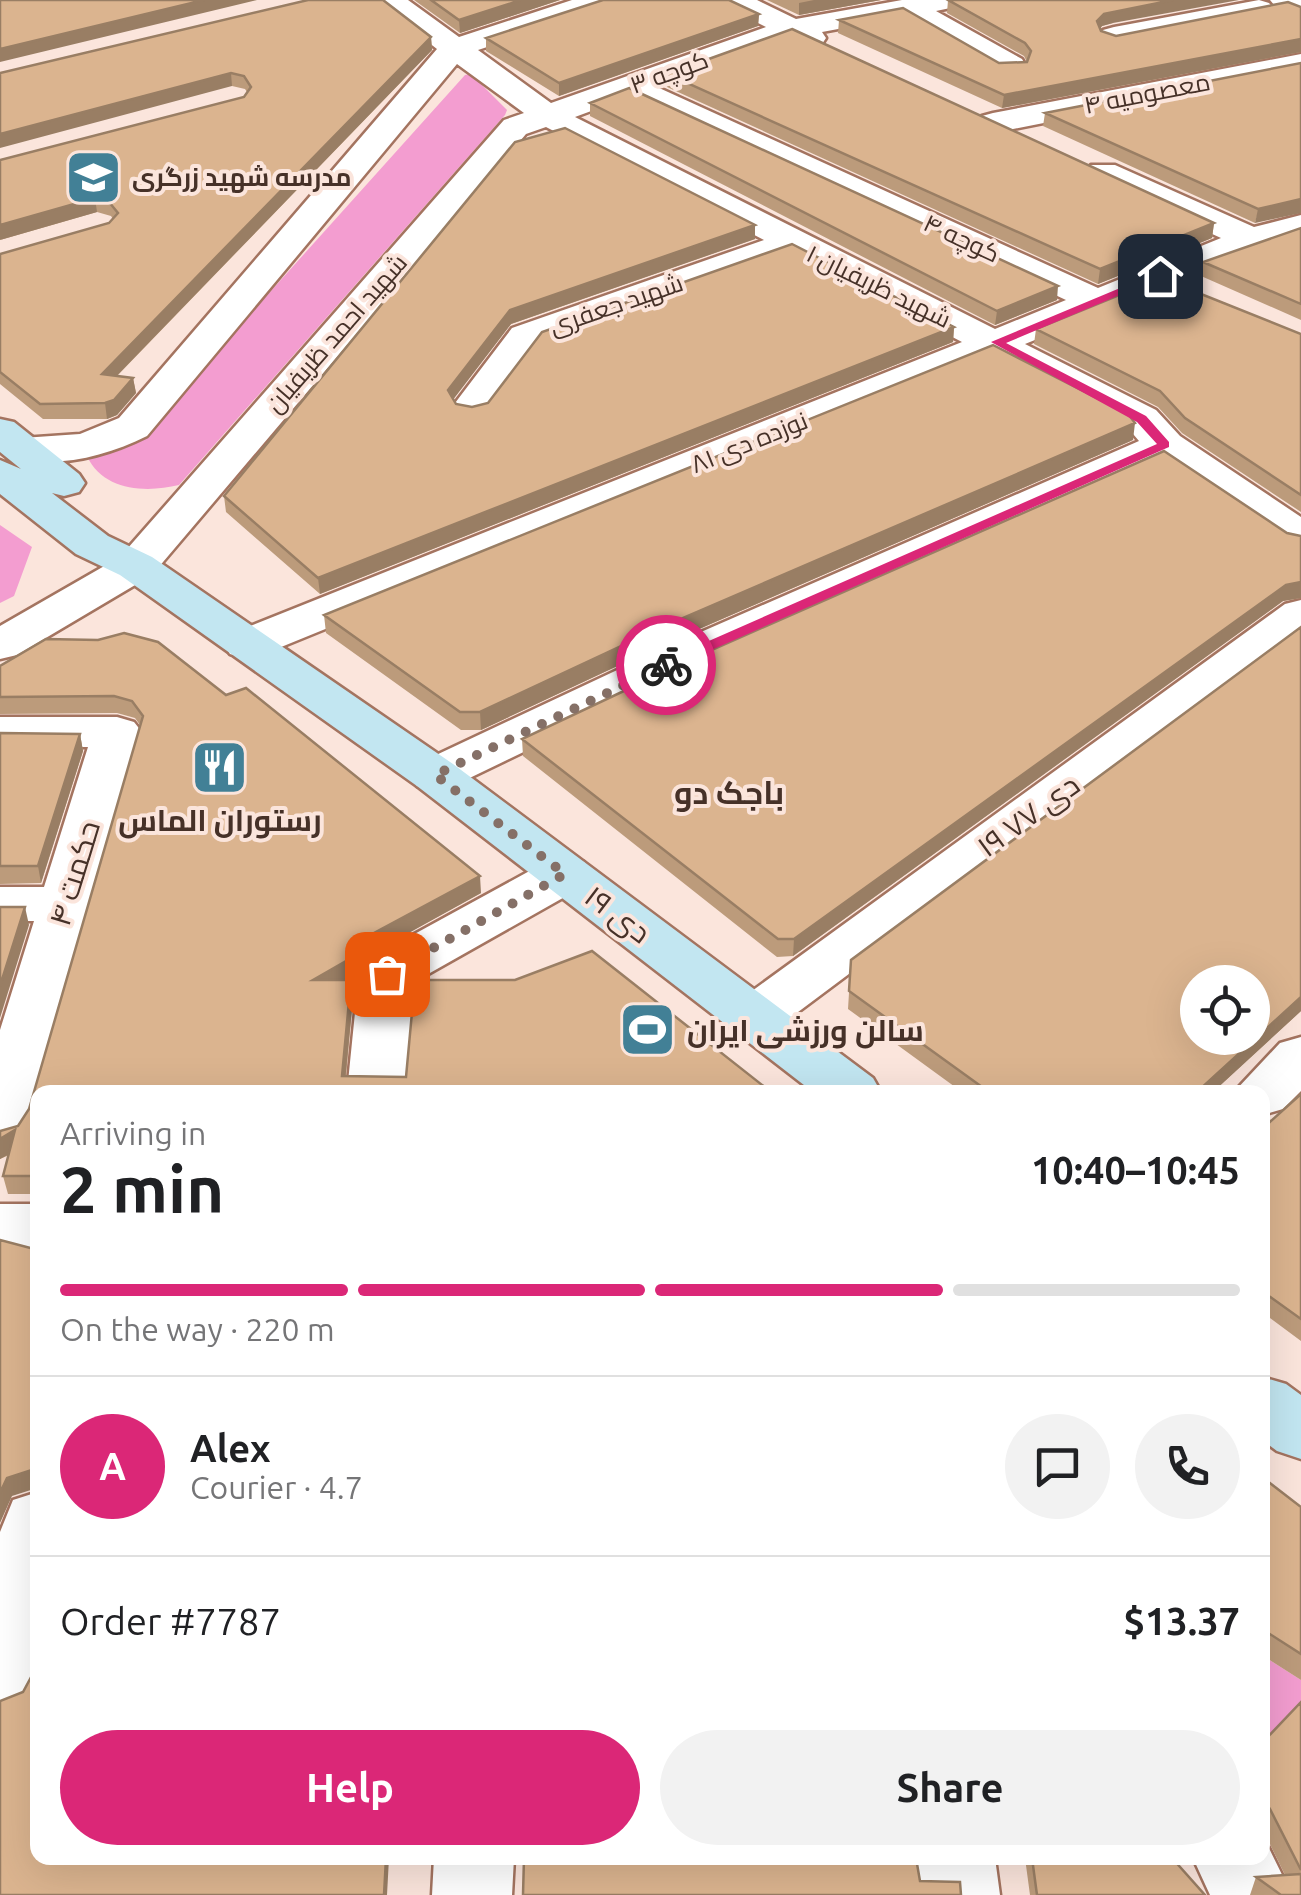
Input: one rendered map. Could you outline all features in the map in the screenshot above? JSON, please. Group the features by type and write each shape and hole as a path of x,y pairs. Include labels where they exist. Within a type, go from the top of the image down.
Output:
{"main road":[{"name":"۱۹ دی","path":"8,450 92,545 136,566 435,775 843,1085"},
{"path":"1270,1409 1301,1432"}],"street":[{"name":"شهید ظریفیان ۱","path":"389,0 548,115 790,243 997,342 1142,419 1165,445 1301,537"},
{"path":"8,450 75,450 98,445 133,428 454,48 601,0"},
{"path":"734,0 837,50"},
{"name":"کوچه ۳","path":"548,115 790,29 950,0"},
{"path":"1114,36 1292,4"},
{"path":"908,8 1011,66"},
{"name":"معصومیه ۴","path":"993,123 1301,62"},
{"name":"کوچه ۴","path":"630,86 1097,301"},
{"path":"957,106 1044,146"},
{"name":"شهید احمد ظریفیان","path":"0,645 136,566 515,128 548,115"},
{"path":"1079,162 1250,239"},
{"name":"نوزده دی ۸۱","path":"247,644 1250,239 1301,226"},
{"name":"شهید جعفری","path":"472,407 526,336 790,243"},
{"path":"1160,276 1212,299"},
{"path":"435,775 679,660 1165,445"},
{"name":"۱۹ دی ۷۷","path":"754,1016 1301,614"},
{"name":"حکمت ۴","path":"0,732 117,732 0,1126"},
{"path":"377,1085 387,974 565,874"},
{"path":"0,904 63,904"},
{"path":"1270,1087 1301,1057"},
{"path":"0,1227 30,1227"},
{"path":"0,1684 30,1555"},
{"path":"472,1895 474,1865"},
{"path":"956,1865 960,1895"},
{"path":"1237,1865 1252,1895"}],"shaded area":[{"path":"471,74 507,110 505,115 179,485 127,487 114,483 94,468 87,456 121,450 136,441 465,75"},
{"path":"0,525 32,547 14,596 0,603"},
{"path":"1270,1660 1301,1680 1301,1717 1270,1750"}],"building":[{"path":"0,0 204,0 0,49"},
{"path":"308,0 383,0 431,37 102,374 133,378 114,400 40,404 0,372 0,254 109,223 118,213 109,202 95,198 0,225 0,160 244,97 251,87 244,76 231,73 0,134 0,73"},
{"path":"431,0 521,0 459,20"},
{"path":"603,0 729,0 759,14 559,83 486,38"},
{"path":"948,0 1173,0 1104,14 1097,21 1101,31 1116,36 1288,2 1301,7 1301,39 1004,95 839,20 903,8 999,63 1027,62 1031,51 1025,43"},
{"path":"792,29 1214,223 1100,269 667,74"},
{"path":"1301,63 1301,199 1258,209 1045,113"},
{"path":"629,88 1058,286 997,311 590,103"},
{"path":"565,128 755,225 510,310 448,390 456,404 472,407 488,403 542,332 792,244 954,327 318,578 224,496 515,142"},
{"path":"1301,228 1301,304 1203,262"},
{"path":"1161,278 1301,334 1301,495 1185,418 1160,391 1036,329"},
{"path":"993,345 1128,414 1135,423 660,628 480,712 460,712 324,615"},
{"path":"1164,451 1287,533 1301,536 1301,582 1286,585 794,939 778,939 522,739 698,656"},
{"path":"1301,627 1301,997 1270,1025 1270,965 1180,965 1180,1055 1238,1055 1205,1085 979,1085 849,991 851,960"},
{"path":"124,633 158,642 226,695 246,688 480,876 363,939 353,957 313,980 351,980 342,1076 406,1077 415,980 515,980 592,951 762,1085 36,1085 143,716 132,701 114,696 0,697 0,666 46,639 98,640"},
{"path":"0,733 80,734 38,866 0,866"},
{"path":"0,907 25,907 0,986"},
{"path":"1301,1094 1301,1319 1270,1297 1270,1122"},
{"path":"30,1106 30,1176 3,1176 15,1130 0,1139 0,1131 18,1126"},
{"path":"0,1240 30,1248 30,1471 7,1478 0,1493"},
{"path":"1270,1483 1301,1507 1301,1654 1270,1634"},
{"path":"30,1679 30,1865 386,1865 384,1895 0,1895 0,1701 23,1692"},
{"path":"1301,1702 1301,1870 1270,1809 1270,1735"},
{"path":"524,1865 917,1865 920,1881 960,1882 961,1895 523,1895"},
{"path":"1033,1865 1178,1865 1205,1895 1037,1895"},
{"path":"1301,1874 1301,1895 1281,1895 1256,1877"}],"way so far":[{"path":"387,974 565,874 435,775 666,665"}],"place":[{"name":"مدرسه شهید زرگری","path":"93,177"},
{"name":"رستوران الماس","path":"220,767"},
{"name":"سالن ورزشی ایران","path":"648,1030"}],"district":[{"name":"باجک دو","path":"729,792"}],"route":[{"path":"666,665 1165,445 1142,419 997,342 1160,276"}]}
